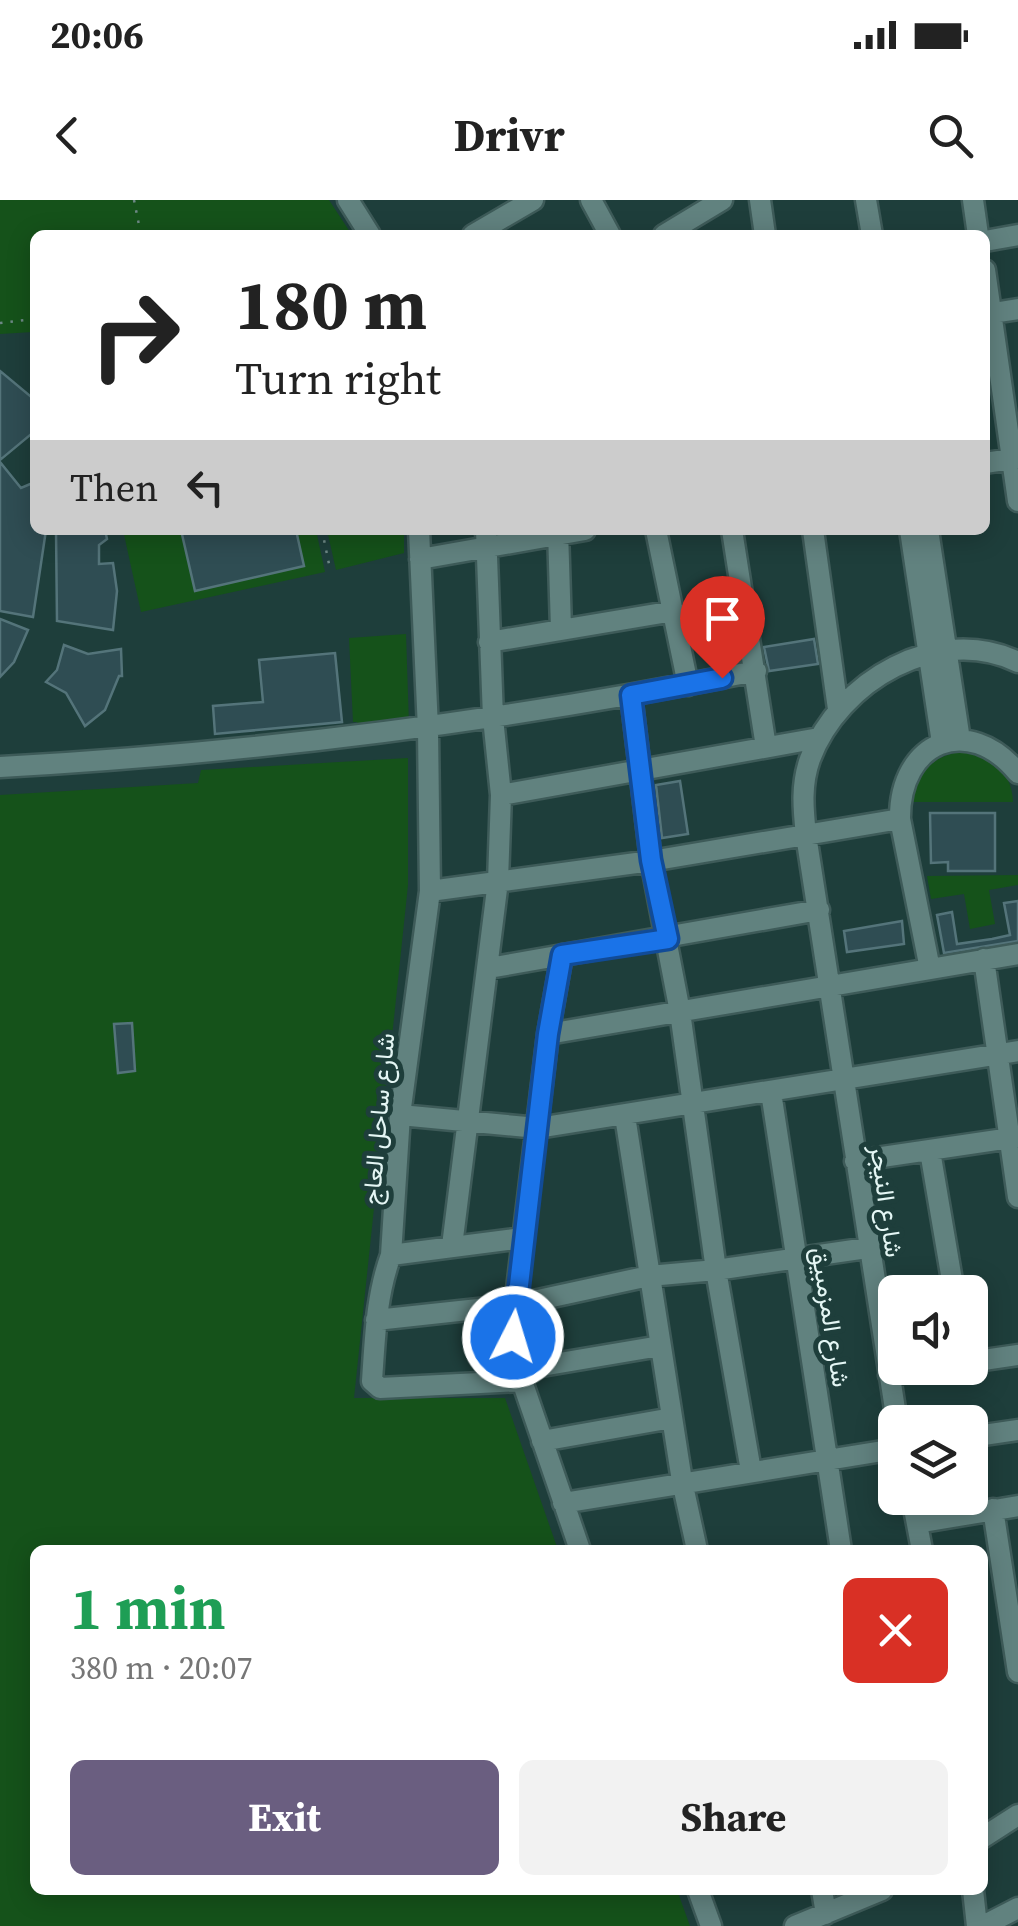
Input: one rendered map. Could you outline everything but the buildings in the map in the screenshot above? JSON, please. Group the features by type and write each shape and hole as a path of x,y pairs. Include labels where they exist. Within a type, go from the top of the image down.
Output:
{"street":[{"path":"348,200 367,230"},
{"path":"482,230 533,200"},
{"path":"591,200 607,230"},
{"path":"679,230 722,200"},
{"path":"760,200 764,230"},
{"path":"866,200 871,230"},
{"path":"973,200 977,230"},
{"path":"990,240 1018,235"},
{"path":"990,297 1009,384 1018,502"},
{"path":"993,313 1018,309"},
{"path":"990,461 1015,458"},
{"name":"شارع ساحل العاج","path":"419,535 430,891 400,1115 392,1255 376,1320 372,1381 380,1388 520,1375"},
{"path":"420,559 487,538 522,535"},
{"path":"558,535 561,630"},
{"path":"657,535 688,685"},
{"path":"733,535 766,748"},
{"path":"814,535 838,710"},
{"path":"911,535 938,653"},
{"path":"928,535 938,653 951,742"},
{"path":"452,1246 498,882 501,794 493,718 487,538"},
{"path":"490,642 674,612"},
{"path":"938,653 974,652 1018,662"},
{"name":"شارع النيجر","path":"878,1309 832,986 806,835 803,786 819,738 862,685 899,664 938,653"},
{"path":"0,767 103,762 428,729 756,672"},
{"path":"631,695 651,860 680,1012 716,1270 750,1471"},
{"path":"501,794 819,738"},
{"path":"930,969 900,819 900,796 908,774 924,754 951,742 984,744 1003,755 1018,773"},
{"path":"430,891 900,819"},
{"path":"489,968 819,910"},
{"path":"548,1034 1018,954"},
{"path":"562,955 548,1034 512,1356 578,1545"},
{"path":"984,959 1008,1052 1018,1197"},
{"path":"400,1115 538,1128 1008,1052"},
{"name":"شارع المزمبيق","path":"771,1092 840,1545"},
{"path":"626,1116 682,1481 696,1545"},
{"path":"855,1161 1014,1138"},
{"path":"930,1151 951,1275"},
{"path":"392,1255 523,1238"},
{"path":"376,1320 516,1304 649,1276 867,1248"},
{"path":"520,1375 660,1346"},
{"path":"988,1359 1018,1354"},
{"path":"542,1441 672,1418"},
{"path":"988,1434 1018,1430"},
{"path":"563,1503 878,1452"},
{"path":"917,1524 1018,1506"},
{"path":"993,1509 1018,1672"},
{"path":"915,1515 921,1545"},
{"path":"988,1600 1005,1598"},
{"path":"988,1834 1018,1815"},
{"path":"700,1895 710,1926"},
{"path":"823,1895 826,1914"},
{"path":"795,1926 870,1895"},
{"path":"974,1895 980,1926 1018,1908"}],"path":[{"path":"134,200 140,230"},
{"path":"0,323 30,320"},
{"path":"323,535 330,569"}],"green space":[{"path":"0,200 329,200 349,230 30,230 30,332 0,334"},
{"path":"124,535 317,535 325,572 141,612"},
{"path":"328,535 404,535 404,553 336,570"},
{"path":"406,634 409,725 358,728 357,722 353,722 349,638"},
{"path":"969,751 1000,769 1009,783 1013,802 913,802 919,780 930,765 947,755"},
{"path":"408,758 408,885 354,1398 505,1398 556,1545 30,1545 30,1895 679,1895 690,1926 0,1926 0,795 198,783 201,770"},
{"path":"1018,875 1018,885 989,890 995,924 970,929 964,894 931,899 927,876"}],"route":[{"path":"513,1337 548,1034 562,955 668,939 651,860 631,695 722,678"}]}
